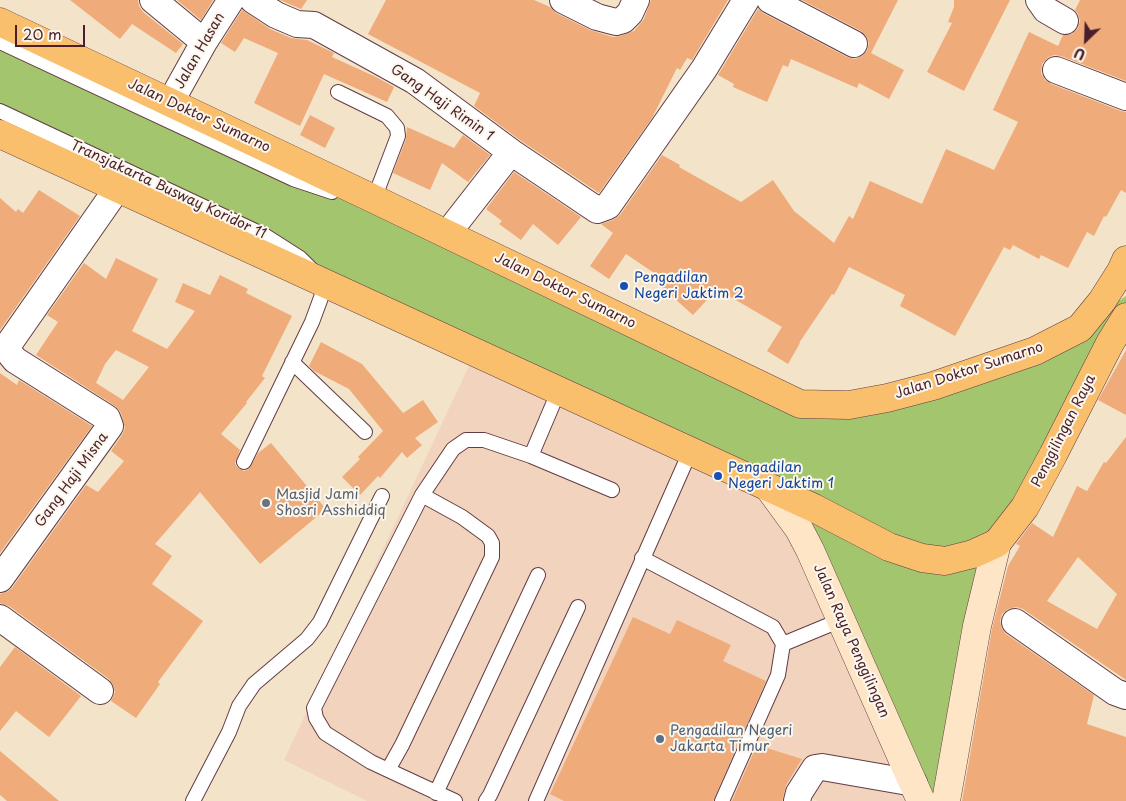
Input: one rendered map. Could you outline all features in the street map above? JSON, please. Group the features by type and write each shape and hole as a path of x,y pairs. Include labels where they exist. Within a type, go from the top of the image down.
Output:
{"main road":[{"name":"Jalan Doktor Sumarno","path":"0,22 800,404 848,405 888,398 932,386 1035,351 1080,328 1102,301 1124,266"},
{"path":"0,134 481,356 559,390 841,522 890,547 922,558 945,561 973,554 997,543"},
{"name":"Penggilingan Raya","path":"997,543 1025,507 1110,343 1126,317"},
{"name":"Jalan Raya Penggilingan","path":"769,488 799,529 810,550 918,792"},
{"path":"946,801 977,626 997,543"}],"street":[{"path":"153,0 204,42"},
{"name":"Jalan Hasan","path":"170,103 204,42 231,0"},
{"name":"Gang Haji Rimin 1","path":"253,0 276,15 297,24 314,24 415,81 511,152 596,210 608,206 704,69 746,0"},
{"path":"563,0 597,17 616,22 623,20 630,13 636,0"},
{"path":"770,0 854,44"},
{"path":"1040,0 1046,10 1066,22"},
{"path":"1056,70 1126,96"},
{"path":"447,234 511,152"},
{"name":"Gang Haji Misna","path":"0,579 109,430 110,426 107,418 15,360 4,345 117,189"},
{"path":"0,618 100,691"},
{"path":"1015,622 1116,692 1126,696"},
{"path":"797,801 812,772 815,768 822,767 918,792"}],"lane":[{"path":"0,42 293,179 337,194 374,199 398,136 398,128 387,116 338,92"},
{"name":"Transjakarta Busway Koridor 11","path":"0,111 264,235 300,258 326,284"},
{"path":"244,462 312,322 326,284"},
{"path":"292,362 365,432"},
{"path":"531,456 559,390"},
{"path":"455,801 371,762 325,733 316,718 314,708 422,495 453,449 466,440 484,440 531,456 612,490"},
{"path":"539,800 642,558 690,452"},
{"path":"388,770 402,745 492,557 492,544 488,536 462,517 422,495"},
{"path":"193,801 229,732 239,706 254,684 307,639 320,622 382,496"},
{"path":"642,558 772,627 783,644 778,675 722,801"},
{"path":"436,793 538,575"},
{"path":"486,801 578,607"},
{"path":"783,644 841,620"}],"shaded area":[{"path":"475,353 769,488 920,801 818,801 808,797 807,801 367,801 284,760"}],"green space":[{"path":"0,22 800,404 849,405 1080,328 1126,296 1126,317 997,543 948,801 920,801 769,488 0,132"}],"building":[{"path":"70,0 138,0 143,12 183,44 176,53 132,24 120,39"},
{"path":"177,0 213,0 201,20"},
{"path":"280,0 307,0 301,9"},
{"path":"386,0 534,0 590,30 613,37 634,31 644,19 651,0 728,0 692,60 687,58 680,70 677,68 652,118 599,193 520,140 474,106 480,93 368,34"},
{"path":"802,0 898,0 871,53 904,70 889,99 859,83 857,88 791,59 788,67 783,65 767,102 733,87 734,84 718,75 758,9 847,57 855,59 867,51 869,43 861,31"},
{"path":"954,0 1010,0 964,91 927,72 952,23 948,22 954,7"},
{"path":"1080,0 1126,0 1126,81 1054,55 1047,58 1042,64 1041,73 1045,80 1051,84 1126,112 1126,193 1121,190 1094,236 1087,232 1068,268 1041,255 1039,259 1013,245 1010,250 1004,247 955,336 900,306 905,295 849,267 834,295 832,294 799,343 788,364 767,351 782,327 717,289 693,315 658,284 663,279 626,254 609,279 590,266 613,233 601,224 613,220 620,215 662,155 680,165 679,167 741,202 773,180 794,211 834,243 849,216 853,219 870,181 922,204 946,149 994,170 1018,122 993,110 1029,32 1058,46 1063,35 1072,34 1078,28 1080,21 1075,10"},
{"path":"242,10 270,29 291,38 307,40 334,53 332,57 394,87 387,102 324,74 300,126 254,103 278,53 244,38 235,52 221,43"},
{"path":"310,115 335,128 325,148 300,135"},
{"path":"407,127 454,148 463,135 490,155 468,182 442,163 430,190 393,173 406,139"},
{"path":"514,172 581,217 558,245 533,224 521,240 499,224 502,221 486,209"},
{"path":"39,190 80,216 0,330 0,198 16,212 18,209 23,213"},
{"path":"116,258 158,279 132,331 167,349 195,311 175,302 183,283 210,295 220,275 248,289 246,293 292,316 262,376 265,378 221,434 240,450 235,463 237,467 244,471 249,469 258,453 271,443 326,509 260,564 200,492 155,544 172,556 152,584 203,621 158,682 160,684 136,718 111,701 115,692 109,679 9,606 0,603 0,594 12,588 86,485 98,492 124,461 111,451 125,428 121,413 115,406 36,355 58,322 47,315 84,263 106,279","holes":["116,350 149,367 123,400 96,383 105,364"]},
{"path":"321,342 362,364 403,413 423,400 438,422 415,438 422,445 407,458 402,452 380,478 378,476 360,495 342,477 383,431 349,389 314,371 309,366"},
{"path":"1126,350 1126,415 1098,400"},
{"path":"0,373 17,385 19,380 92,426 0,553"},
{"path":"1126,437 1126,680 1023,609 1016,607 1008,609 1002,614 1000,621 1002,629 1006,634 1094,695 1087,724 1126,737 1126,801 962,801 992,629 1008,566 1020,546 1016,544 1032,523 1053,537 1077,486 1087,491 1104,462 1106,463","holes":["1078,557 1117,594 1097,629 1047,601"]},
{"name":"Pengadilan Negeri Jakarta Timur","path":"633,617 670,634 677,620 731,645 723,661 766,681 713,801 564,801 550,794"},
{"path":"15,647 81,696 49,737 16,711 0,731 0,667"},
{"path":"757,745 802,759 786,785 782,801 732,801"},
{"path":"0,751 59,801 7,801 0,795"}],"place":[{"name":"Pengadilan Negeri Jaktim 2","path":"624,286"},
{"name":"Pengadilan Negeri Jaktim 1","path":"718,476"},
{"name":"Masjid Jami Shosri Asshiddiq","path":"266,503"},
{"name":"Pengadilan Negeri Jakarta Timur","path":"660,739"}]}
